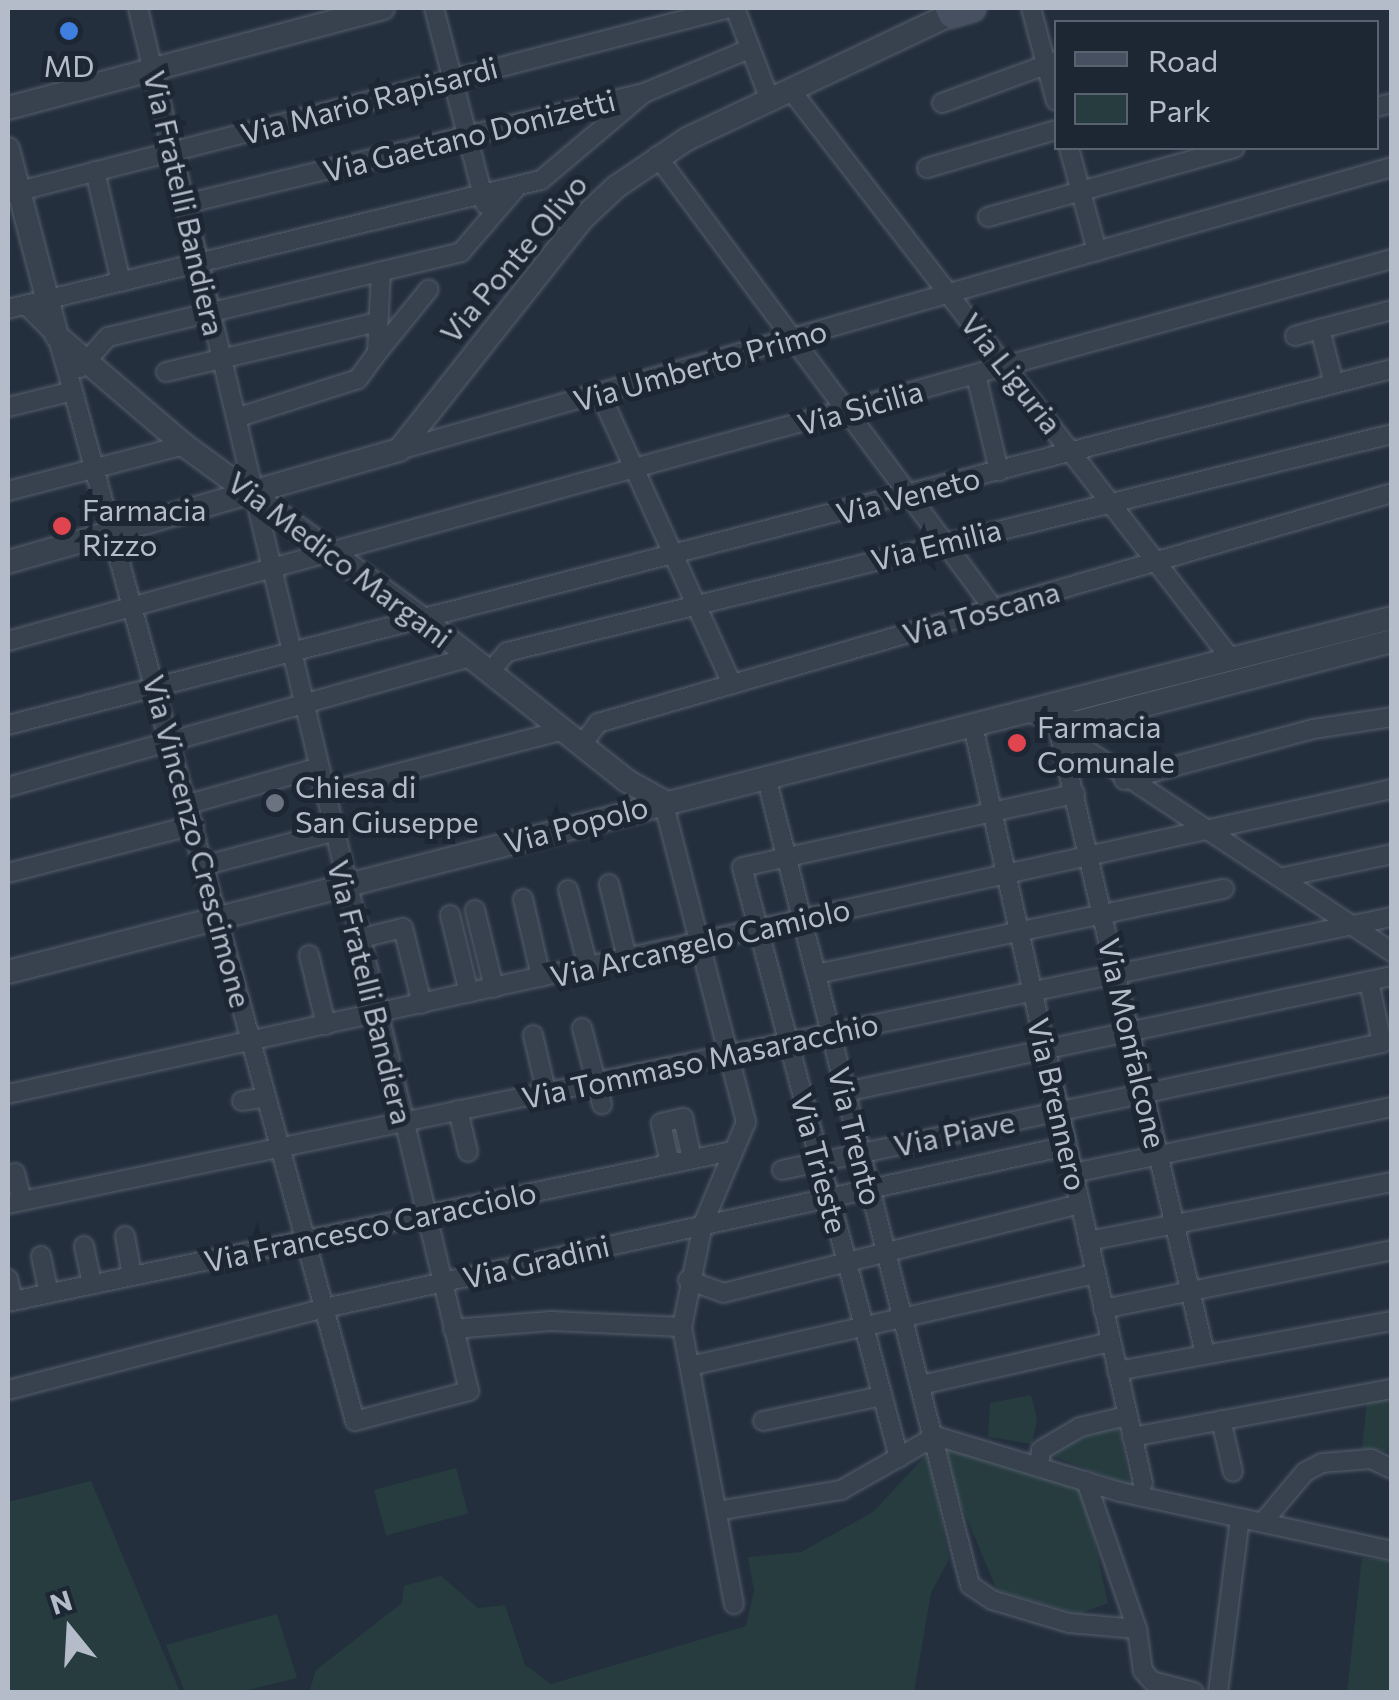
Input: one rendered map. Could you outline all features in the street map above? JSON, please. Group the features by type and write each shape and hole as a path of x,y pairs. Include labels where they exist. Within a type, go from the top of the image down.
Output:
{"street":[{"name":"Via Fratelli Bandiera","path":"138,8 322,794 469,1392"},
{"path":"8,108 383,8"},
{"path":"434,8 489,219"},
{"name":"Via Mario Rapisardi","path":"14,192 733,8"},
{"name":"Via Liguria","path":"733,8 748,50 780,94 950,293 1230,659"},
{"path":"942,102 1052,62 1031,8"},
{"name":"Via Ponte Olivo","path":"399,450 582,219 656,156 957,10"},
{"name":"Via Gaetano Donizetti","path":"185,204 644,93 748,50"},
{"path":"27,304 540,180 644,93"},
{"path":"927,168 1054,131"},
{"name":"Via Vincenzo Crescimone","path":"8,149 27,304 57,336 72,385 136,606 355,1422 469,1392"},
{"path":"1070,150 1098,251"},
{"path":"988,217 1228,150"},
{"path":"656,156 993,608"},
{"name":"Via Umberto Primo","path":"8,562 1391,168"},
{"path":"95,170 121,282"},
{"path":"8,407 72,385 86,361 108,337 461,252 516,188"},
{"name":"Via Sicilia","path":"8,641 1392,259"},
{"path":"377,353 381,272"},
{"path":"236,418 342,389 429,289"},
{"path":"1296,336 1392,310"},
{"path":"166,372 377,322"},
{"path":"1320,329 1334,384"},
{"name":"Via Medico Margani","path":"57,336 184,445 424,620 627,782 663,801"},
{"name":"Via Veneto","path":"8,725 909,496 1392,368"},
{"path":"976,375 999,472"},
{"path":"600,393 732,684"},
{"name":"Via Emilia","path":"8,787 302,704 481,664 507,652 943,541 1112,504 1392,434"},
{"path":"8,491 184,445"},
{"name":"Via Toscana","path":"573,738 598,723 1392,494"},
{"name":"Via Popolo","path":"1057,719 1230,659 1392,618"},
{"name":"Via Popolo","path":"8,972 663,801 1030,712 1075,723 1392,641"},
{"path":"1124,780 1314,729 1392,717"},
{"path":"1057,719 1124,780 1284,877 1392,952"},
{"name":"Via Monfalcone","path":"1057,719 1205,1354"},
{"name":"Via Brennero","path":"972,726 1143,1483"},
{"path":"322,794 573,738"},
{"path":"188,804 316,768"},
{"name":"Via Trento","path":"766,776 884,1250 936,1436 970,1585 992,1600 1070,1623 1137,1629"},
{"path":"627,782 632,810"},
{"name":"Via Arcangelo Camiolo","path":"8,1094 1392,790"},
{"path":"787,858 1075,794"},
{"path":"663,801 746,1122 702,1224 688,1280 682,1327 734,1604"},
{"path":"8,873 194,825"},
{"path":"206,866 332,832"},
{"path":"1284,877 1392,854"},
{"name":"Via Trieste","path":"787,858 742,867 899,1458"},
{"path":"609,884 627,958"},
{"path":"816,974 1224,889"},
{"path":"568,890 588,966"},
{"path":"522,900 541,977"},
{"path":"475,910 494,988"},
{"path":"450,915 469,993"},
{"name":"Via Tommaso Masaracchio","path":"15,1202 1392,916"},
{"path":"358,940 403,928 422,1004"},
{"path":"310,955 326,1025"},
{"path":"845,1092 1392,976"},
{"name":"Via Piave","path":"782,1170 1382,1043 1368,981"},
{"path":"582,1028 602,1104"},
{"path":"533,1035 546,1091"},
{"path":"242,1101 266,1096"},
{"path":"1072,1174 1392,1107"},
{"path":"458,1110 468,1152"},
{"path":"670,1164 660,1123 683,1118 692,1159"},
{"name":"Via Gradini","path":"8,1390 326,1308 828,1194 1066,1146"},
{"name":"Via Francesco Caracciolo","path":"10,1301 732,1152"},
{"path":"15,1173 15,1202"},
{"path":"1088,1241 1392,1182"},
{"path":"688,1280 723,1293 844,1259 1080,1204"},
{"path":"125,1236 132,1275"},
{"path":"84,1246 92,1284"},
{"path":"1103,1309 1392,1250"},
{"path":"41,1256 49,1293"},
{"path":"690,1366 1095,1274"},
{"path":"8,1279 10,1301"},
{"path":"454,1329 552,1321 682,1327"},
{"path":"1117,1371 1392,1322"},
{"path":"921,1385 1111,1342"},
{"path":"1132,1437 1392,1388"},
{"path":"763,1420 882,1396"},
{"path":"1039,1464 1041,1450 1080,1427 1127,1416"},
{"path":"1220,1420 1232,1472"},
{"path":"717,1510 841,1490 936,1436 1086,1481 1240,1519 1391,1551 1392,1539"},
{"path":"1263,1522 1306,1472 1322,1463 1371,1460 1392,1469"},
{"path":"1086,1481 1137,1629 1144,1671 1152,1681 1194,1692"},
{"path":"1218,1692 1240,1519"}],"green space":[{"path":"1031,1395 1037,1419 1032,1444 988,1437 990,1403"},
{"path":"1391,1396 1391,1452 1362,1449 1367,1400"},
{"path":"1118,1425 1130,1485 1052,1456 1062,1446"},
{"path":"946,1448 1074,1484 1084,1493 1108,1603 1079,1614 997,1590 958,1498"},
{"path":"928,1453 949,1559 931,1593 914,1692 309,1692 316,1670 402,1603 404,1586 441,1576 478,1608 505,1605 525,1665 551,1684 746,1626 754,1591 748,1557 801,1552 873,1512"},
{"path":"456,1468 468,1513 386,1535 374,1490"},
{"path":"91,1481 180,1692 8,1692 8,1502"},
{"path":"1362,1558 1391,1561 1391,1692 1347,1692"},
{"path":"277,1614 297,1678 239,1692 185,1692 166,1645"}],"place":[{"name":"MD","path":"69,31"},
{"name":"Farmacia Rizzo","path":"62,526"},
{"name":"Farmacia Comunale","path":"1017,743"},
{"name":"Chiesa di San Giuseppe","path":"275,803"}]}
